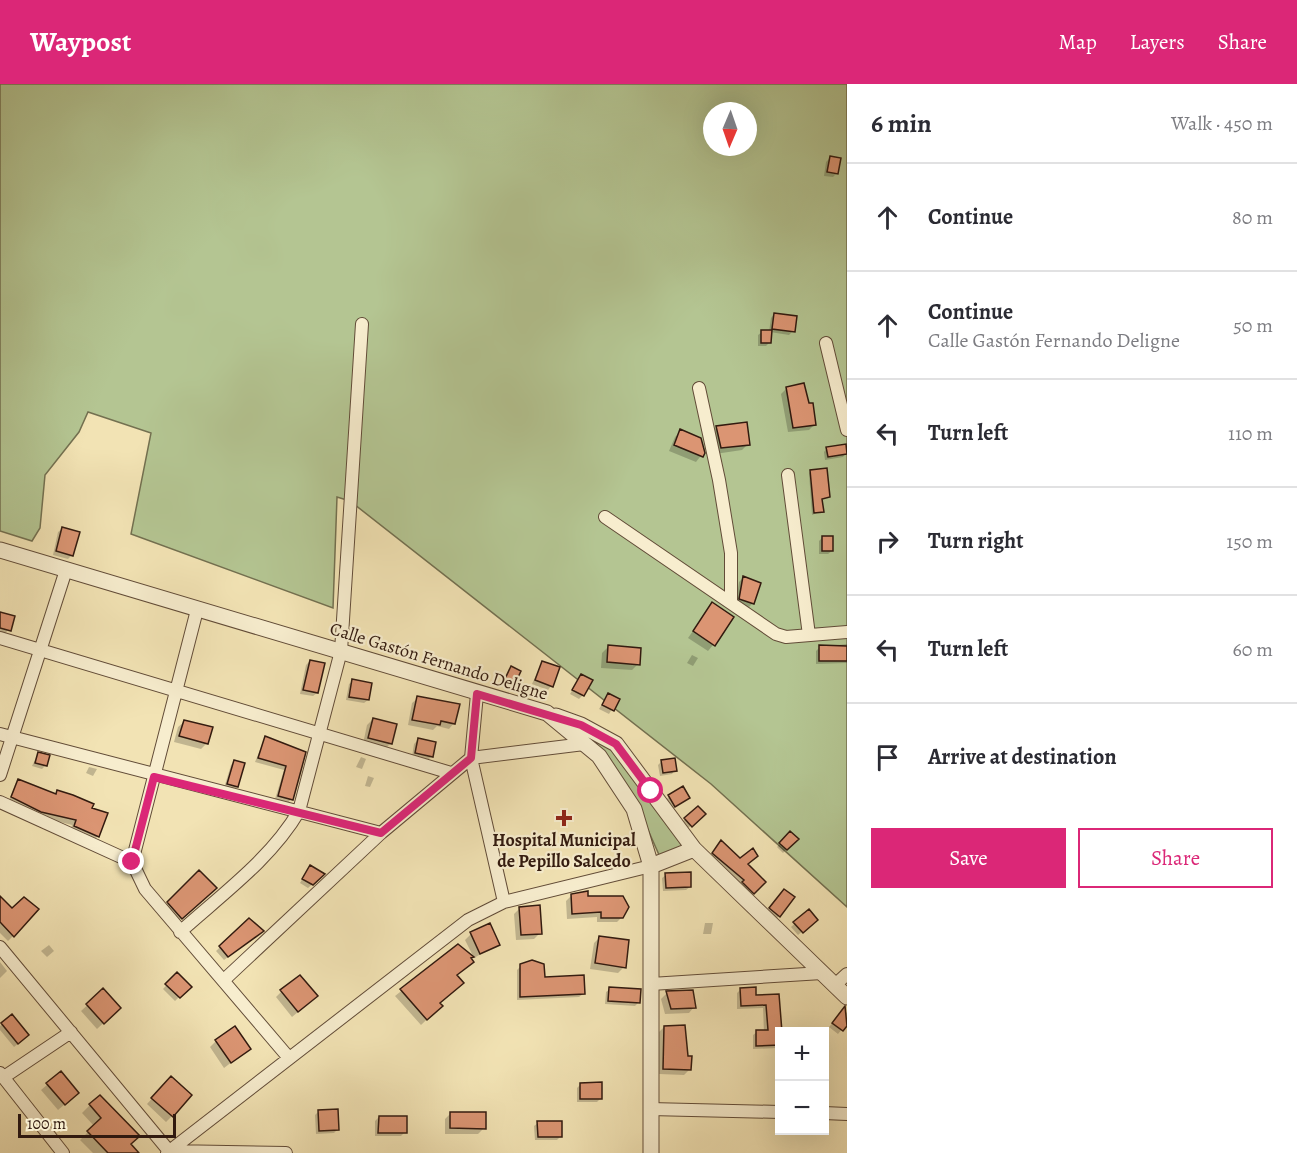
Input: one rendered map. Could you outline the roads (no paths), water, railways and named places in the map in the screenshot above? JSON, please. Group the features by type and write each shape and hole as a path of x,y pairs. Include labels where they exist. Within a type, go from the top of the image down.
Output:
{"street":[{"path":"180,932 267,852 287,831 299,811 341,651 362,324"},
{"path":"826,343 847,430"},
{"path":"699,388 719,480 731,553 731,603"},
{"path":"788,475 809,635"},
{"path":"605,517 776,634 786,637 847,632"},
{"name":"Calle Gastón Fernando Deligne","path":"0,550 547,713 599,756 634,809 651,866 651,1153"},
{"path":"0,775 6,737 40,650 66,570"},
{"path":"132,862 197,610"},
{"path":"0,638 451,773"},
{"path":"477,694 471,758 504,902"},
{"path":"547,713 581,725 616,744 694,849 847,997"},
{"path":"6,737 154,777 381,833"},
{"path":"225,980 381,833 471,758 584,744"},
{"path":"0,802 132,862 146,889 180,932 225,980 289,1058"},
{"path":"168,1152 468,920 504,902 651,866 694,849"},
{"path":"0,947 168,1152"},
{"path":"651,984 822,973"},
{"path":"835,985 847,974"},
{"path":"63,1153 2,1075 71,1032"},
{"path":"650,1108 775,1112"},
{"path":"829,1113 847,1114"},
{"path":"168,1152 286,1153"}],"place":[{"name":"Hospital Municipal de Pepillo Salcedo","path":"564,818"}]}
